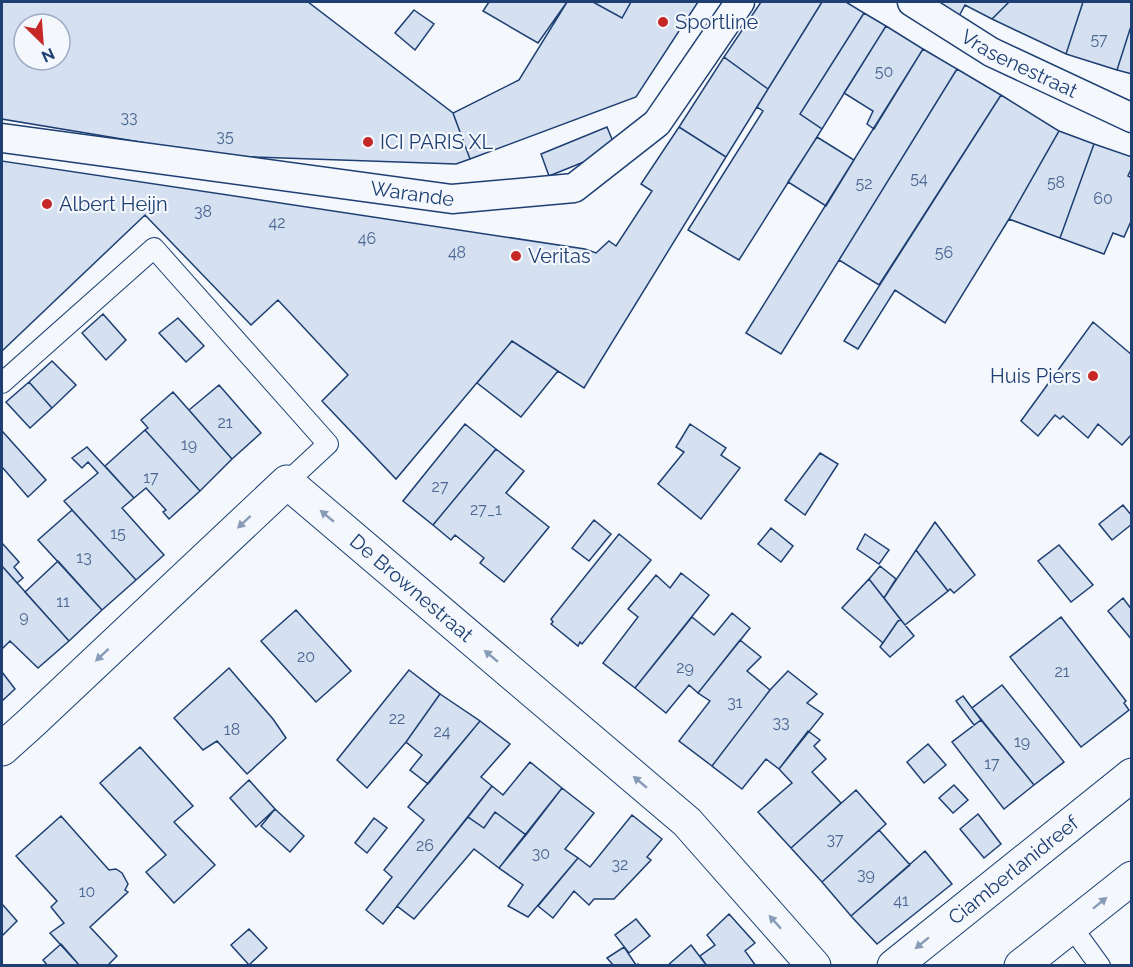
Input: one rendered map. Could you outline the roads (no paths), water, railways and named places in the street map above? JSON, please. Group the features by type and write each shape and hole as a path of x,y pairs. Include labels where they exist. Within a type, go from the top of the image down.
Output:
{"street":[{"name":"Warande","path":"2,138 452,199 574,188 657,123 740,2"},
{"name":"Vrasenestraat","path":"912,2 991,52 1131,118"},
{"path":"2,748 287,482"},
{"name":"De Brownestraat","path":"287,482 687,822 814,966"},
{"name":"Ciamberlanidreef","path":"894,966 1131,775"},
{"path":"1021,966 1131,878"}],"lane":[{"path":"2,383 154,248 328,444 287,482"},
{"path":"1071,926 1100,966"}],"place":[{"name":"Sportline","path":"663,22"},
{"name":"ICI PARIS XL","path":"368,142"},
{"name":"Albert Heijn","path":"47,204"},
{"name":"Veritas","path":"516,256"},
{"name":"Huis Piers","path":"1093,376"}]}
